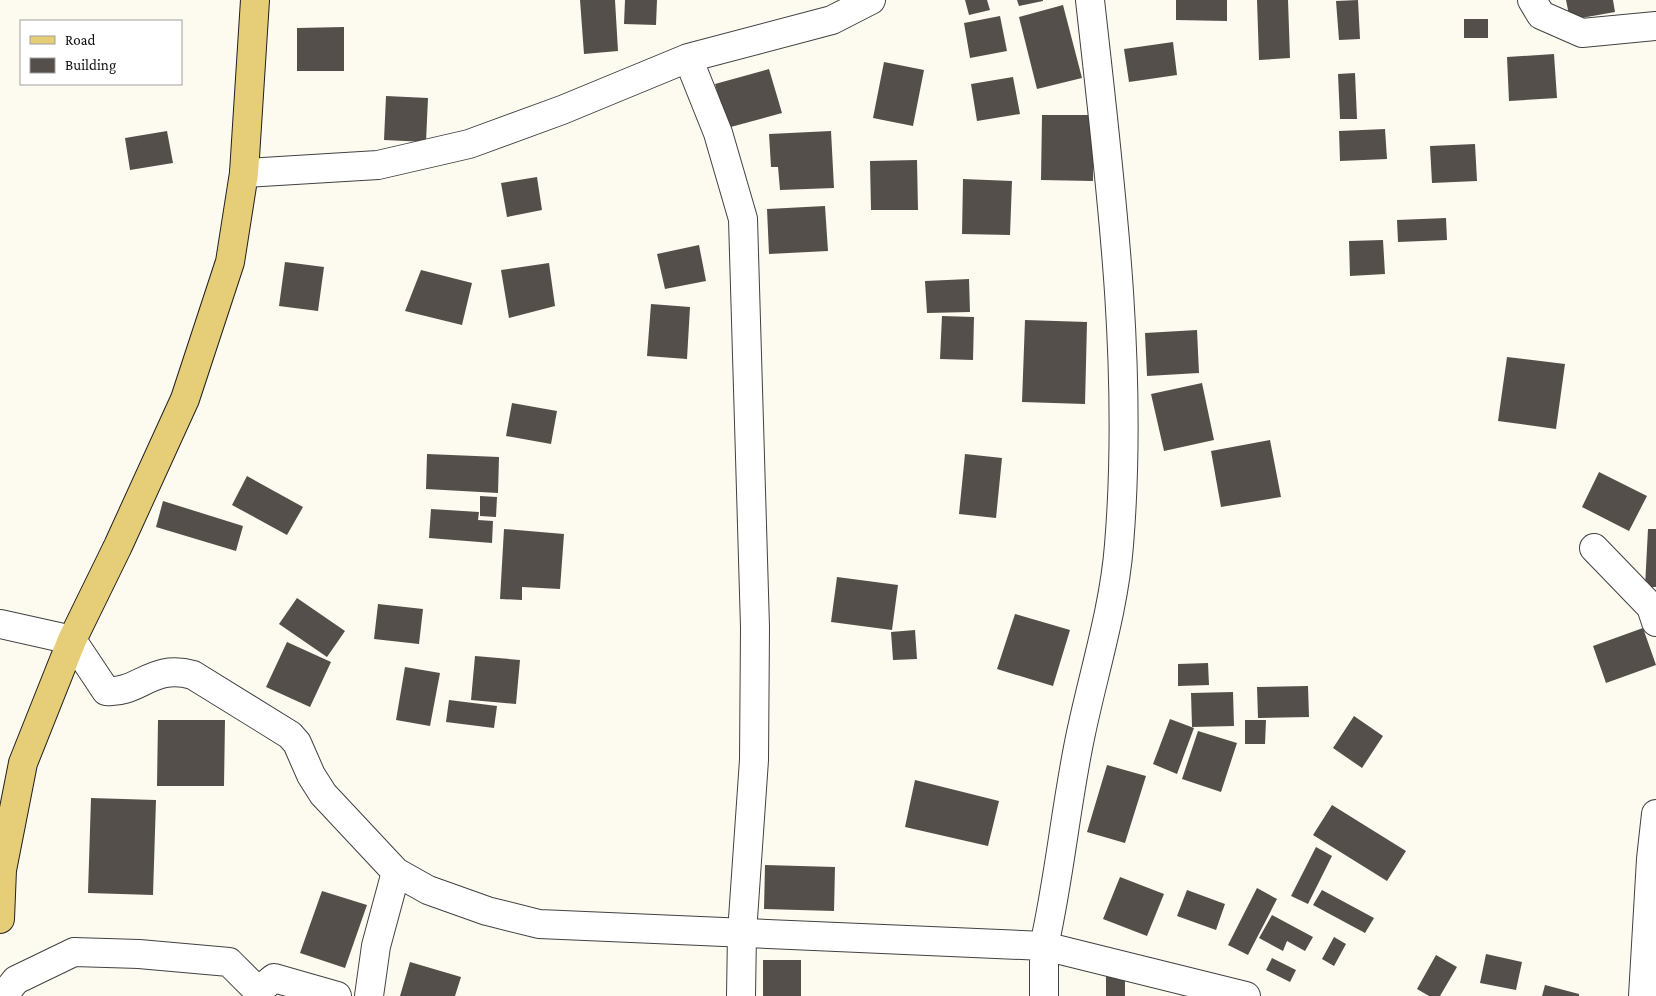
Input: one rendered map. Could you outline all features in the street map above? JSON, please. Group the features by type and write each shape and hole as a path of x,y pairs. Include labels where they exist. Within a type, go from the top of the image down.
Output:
{"main road":[{"path":"0,919 2,870 23,763 72,640 118,546 185,399 230,262 244,173 255,0"}],"street":[{"path":"244,173 378,165 469,144 562,110 688,58 832,20 871,0"},
{"path":"1044,996 1044,946 1055,895 1080,734 1104,636 1119,547 1124,409 1116,231 1090,0"},
{"path":"1532,0 1541,15 1582,34 1656,26"},
{"path":"688,58 718,133 743,219 755,628 754,760 742,933 741,996"},
{"path":"1594,548 1651,607 1656,622"},
{"path":"0,602 9,626 72,640 106,691 116,692 163,672 178,670 193,675 290,735 297,743 311,776 323,794 396,872 428,890 487,911 540,924 1044,946 1246,996"},
{"path":"1643,996 1651,859 1656,814"},
{"path":"341,996 370,982 376,946 396,872"},
{"path":"369,996 376,946"},
{"path":"3,996 16,980 74,952 139,954 229,962 258,991 274,978 337,996"}],"building":[{"path":"580,0 615,0 618,51 584,54"},
{"path":"625,0 657,0 656,25 624,24"},
{"path":"965,0 987,0 990,10 969,15"},
{"path":"1017,0 1043,0 1043,1 1019,6"},
{"path":"1176,0 1227,0 1227,21 1176,20"},
{"path":"1257,0 1288,0 1290,58 1259,60"},
{"path":"1358,0 1360,39 1339,40 1336,1"},
{"path":"1566,0 1613,0 1615,12 1570,20"},
{"path":"1063,5 1082,78 1037,89 1019,17"},
{"path":"1000,16 1007,51 970,58 964,23"},
{"path":"1464,19 1488,19 1488,38 1464,38"},
{"path":"344,27 344,71 297,71 297,28"},
{"path":"1173,42 1177,75 1129,82 1124,49"},
{"path":"1554,54 1557,98 1509,101 1507,57"},
{"path":"884,62 924,70 913,126 873,118"},
{"path":"769,69 782,113 727,128 715,84"},
{"path":"1355,73 1357,119 1340,119 1338,74"},
{"path":"1013,77 1020,114 977,121 971,84"},
{"path":"386,96 428,98 426,142 384,140"},
{"path":"1042,115 1094,115 1093,181 1041,180"},
{"path":"1385,129 1387,159 1340,161 1339,131"},
{"path":"167,131 173,163 130,170 125,138"},
{"path":"831,131 834,188 780,190 778,167 771,167 769,134"},
{"path":"1475,144 1477,181 1432,183 1430,146"},
{"path":"917,160 918,210 871,210 870,161"},
{"path":"537,177 542,210 507,217 501,183"},
{"path":"963,179 1012,181 1010,235 962,234"},
{"path":"825,206 828,251 769,254 767,209"},
{"path":"1446,218 1447,240 1398,242 1397,220"},
{"path":"1383,240 1385,274 1350,276 1349,241"},
{"path":"699,245 706,281 665,289 657,254"},
{"path":"285,262 324,267 318,311 279,306"},
{"path":"549,263 555,306 509,318 501,270"},
{"path":"421,270 472,283 462,325 405,311"},
{"path":"969,279 970,312 927,313 925,281"},
{"path":"651,304 690,307 687,359 647,356"},
{"path":"942,316 974,317 973,360 940,359"},
{"path":"1025,320 1087,322 1085,404 1022,402"},
{"path":"1197,330 1199,373 1147,376 1145,333"},
{"path":"1507,357 1565,364 1556,429 1498,421"},
{"path":"1202,383 1214,440 1164,451 1151,394"},
{"path":"512,403 557,411 551,444 506,436"},
{"path":"1270,440 1281,497 1221,507 1211,451"},
{"path":"427,454 499,457 498,493 426,489"},
{"path":"965,454 1002,458 996,518 959,514"},
{"path":"1599,472 1647,496 1629,531 1582,507"},
{"path":"247,476 303,507 287,535 232,505"},
{"path":"480,496 497,497 496,517 480,516"},
{"path":"163,501 243,526 236,551 156,527"},
{"path":"431,509 479,512 478,520 493,521 492,543 429,538"},
{"path":"504,529 564,534 560,589 522,587 522,600 500,599"},
{"path":"1648,529 1656,529 1656,587 1645,587"},
{"path":"837,577 898,585 892,630 831,622"},
{"path":"297,598 345,631 327,657 279,624"},
{"path":"378,604 423,609 419,644 374,639"},
{"path":"1015,614 1070,630 1053,686 997,669"},
{"path":"1643,628 1656,665 1606,683 1593,646"},
{"path":"915,630 917,659 893,660 891,632"},
{"path":"287,642 331,662 310,707 266,687"},
{"path":"475,656 520,660 516,704 471,700"},
{"path":"1208,663 1209,685 1178,686 1178,664"},
{"path":"405,667 440,673 430,726 396,720"},
{"path":"1308,686 1309,717 1258,718 1257,687"},
{"path":"1233,692 1234,726 1192,727 1191,693"},
{"path":"449,700 497,706 494,728 446,722"},
{"path":"1354,716 1383,736 1362,768 1333,748"},
{"path":"1170,719 1194,728 1177,774 1153,764"},
{"path":"158,720 225,720 224,786 157,786"},
{"path":"1245,720 1266,720 1265,744 1245,744"},
{"path":"1198,731 1237,743 1221,792 1182,779"},
{"path":"1107,765 1146,776 1125,843 1087,832"},
{"path":"915,780 999,801 988,846 905,827"},
{"path":"91,798 156,800 153,895 88,893"},
{"path":"1332,805 1406,851 1387,881 1313,835"},
{"path":"1316,847 1332,856 1308,904 1291,896"},
{"path":"765,865 835,867 834,911 764,909"},
{"path":"1120,877 1164,894 1147,936 1103,919"},
{"path":"1257,888 1277,899 1248,955 1228,945"},
{"path":"1187,890 1225,904 1216,930 1177,916"},
{"path":"1322,890 1374,918 1365,933 1313,905"},
{"path":"322,891 367,905 345,968 300,953"},
{"path":"1272,915 1313,937 1305,951 1287,941 1283,951 1259,938"},
{"path":"1334,937 1346,944 1334,966 1322,959"},
{"path":"1486,954 1522,962 1516,990 1480,983"},
{"path":"1436,955 1457,967 1440,996 1429,996 1417,989"},
{"path":"1272,958 1296,970 1290,982 1266,970"},
{"path":"763,960 801,960 801,996 763,996"},
{"path":"410,962 461,977 455,996 400,996"},
{"path":"1106,976 1125,976 1125,996 1106,996"},
{"path":"1545,985 1579,994 1579,996 1542,996"}]}
